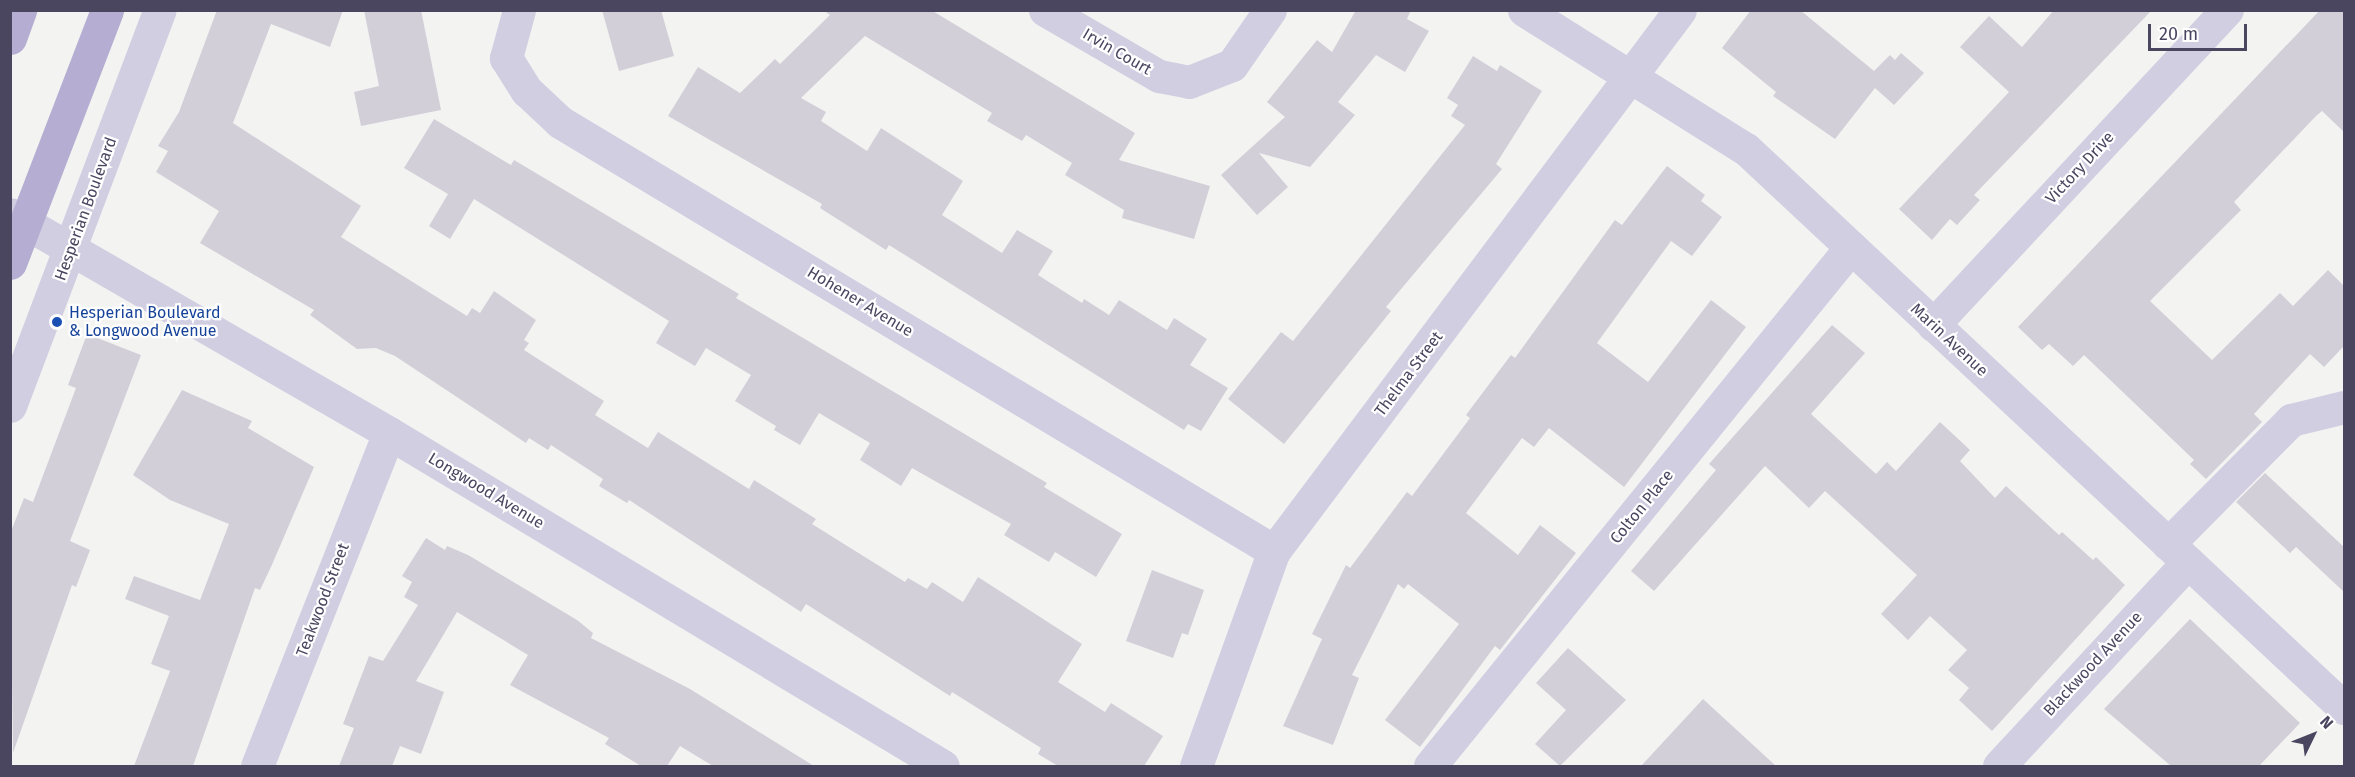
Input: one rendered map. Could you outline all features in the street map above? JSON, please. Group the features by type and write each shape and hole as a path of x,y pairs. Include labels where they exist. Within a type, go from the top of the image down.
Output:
{"main road":[{"path":"10,38 20,10"},
{"path":"10,263 18,218 107,10"}],"street":[{"name":"Hesperian Boulevard","path":"10,406 160,10"},
{"name":"Hohener Avenue","path":"519,10 506,58 527,91 560,123 1274,550"},
{"name":"Irvin Court","path":"1045,10 1159,76 1189,82 1232,65 1270,10"},
{"name":"Marin Avenue","path":"1524,10 1634,76 1746,149 2344,708"},
{"name":"Thelma Street","path":"1196,766 1274,550 1634,76 1680,10"},
{"name":"Victory Drive","path":"1933,325 2227,10"},
{"name":"Longwood Avenue","path":"18,218 389,433 943,766"},
{"name":"Colton Place","path":"1430,766 1851,247"},
{"name":"Blackwood Avenue","path":"1999,766 2291,420 2344,408"},
{"name":"Teakwood Street","path":"257,766 389,433"}],"building":[{"path":"217,10 343,10 330,47 271,24 233,123 361,206 341,237 467,316 472,308 480,313 494,291 536,320 524,340 529,343 524,350 604,401 595,415 648,448 658,432 749,489 754,480 816,519 812,524 905,582 908,578 927,589 932,582 963,602 978,577 1082,644 1058,682 1105,712 1111,703 1163,736 1144,766 1058,766 1038,754 1041,748 952,692 950,696 806,604 801,612 629,500 627,503 599,486 603,479 551,445 548,450 529,438 526,443 395,356 376,348 357,349 310,315 314,310 200,243 219,211 156,172 168,151 158,146 179,112"},
{"path":"364,10 421,10 441,110 361,126 354,92 379,86"},
{"path":"602,10 661,10 674,56 619,71"},
{"path":"823,10 931,10 1135,133 1119,160 1210,186 1194,239 1122,218 1124,210 1065,175 1072,163 1026,135 1022,141 987,121 992,113 865,36 801,98 826,112 821,121 867,151 881,128 963,181 942,215 1002,253 1017,230 1053,251 1038,275 1082,303 1084,299 1109,315 1119,300 1167,330 1174,318 1207,339 1190,365 1228,388 1201,431 1188,424 1184,430 889,245 886,250 820,208 822,204 668,116 698,67 740,93 775,59 780,64 830,15"},
{"path":"1356,10 1411,10 1407,19 1429,31 1405,72 1376,55 1338,102 1355,115 1310,167 1259,153 1288,187 1257,215 1221,175 1285,117 1267,102 1317,40 1332,52"},
{"path":"1751,10 1800,10 1874,71 1890,55 1895,60 1901,53 1924,73 1894,105 1875,88 1835,139 1773,96 1776,92 1722,48"},
{"path":"2054,10 2152,10 1974,195 1980,200 1957,225 1950,219 1932,240 1899,209 2009,92 1960,47 1989,16 2022,47"},
{"path":"2320,10 2344,10 2344,132 2322,111 2316,116 2234,202 2241,210 2150,301 2212,360 2280,293 2293,306 2328,270 2344,286 2344,346 2324,367 2310,354 2254,414 2262,422 2206,479 2190,464 2194,460 2084,355 2073,366 2049,344 2042,350 2018,327"},
{"path":"1473,56 1497,71 1500,65 1542,91 1496,164 1502,169 1386,307 1391,311 1284,444 1228,399 1281,332 1293,341 1465,125 1451,116 1458,105 1447,98"},
{"path":"434,119 511,165 514,160 739,294 736,298 1047,483 1044,487 1122,534 1096,577 1055,552 1049,562 1004,535 1011,524 912,468 901,486 860,460 870,443 819,413 800,445 774,430 776,426 735,401 751,375 706,348 695,366 656,343 669,321 474,199 450,239 429,226 448,194 404,168"},
{"path":"1667,166 1705,195 1701,201 1722,217 1692,256 1671,241 1597,343 1648,382 1711,300 1746,327 1624,487 1549,428 1534,447 1522,438 1466,513 1518,555 1540,525 1576,553 1500,650 1495,646 1420,747 1385,720 1459,624 1408,584 1404,589 1398,584 1352,675 1359,678 1333,745 1283,726 1322,639 1312,634 1346,565 1350,568 1407,492 1412,496 1470,418 1466,415 1511,355 1515,358 1615,220 1622,225"},
{"path":"1832,325 1865,353 1811,414 1876,474 1887,462 1896,471 1940,422 1970,450 1960,461 1995,498 2006,486 2059,535 2062,532 2093,560 2096,557 2125,585 1992,731 1959,700 1969,688 1948,670 1967,650 1930,616 1908,640 1881,614 1917,575 1825,491 1809,508 1765,466 1654,591 1631,571 1716,470 1709,464"},
{"path":"87,334 141,355 70,541 90,550 76,587 72,585 13,753 10,534 24,498 33,502 76,388 68,385"},
{"path":"182,390 252,421 248,428 314,467 260,590 255,588 193,766 134,766 170,671 151,664 169,616 125,599 134,576 200,600 229,524 170,500 133,475"},
{"path":"2265,473 2344,547 2344,592 2296,547 2290,553 2236,502"},
{"path":"426,538 445,550 447,546 468,555 577,620 593,633 591,638 690,689 814,766 713,766 680,746 667,766 641,766 605,744 609,738 510,685 528,655 457,612 416,681 444,692 421,754 400,746 392,766 339,766 354,728 343,724 369,656 383,661 418,605 404,597 412,582 402,576"},
{"path":"1152,570 1204,590 1188,635 1182,633 1173,658 1126,641"},
{"path":"2190,619 2300,723 2259,766 2171,766 2104,709"},
{"path":"1568,648 1626,700 1560,766 1535,744 1566,710 1536,683"},
{"path":"1703,699 1776,766 1641,766"}],"place":[{"name":"Hesperian Boulevard & Longwood Avenue","path":"57,322"}]}
